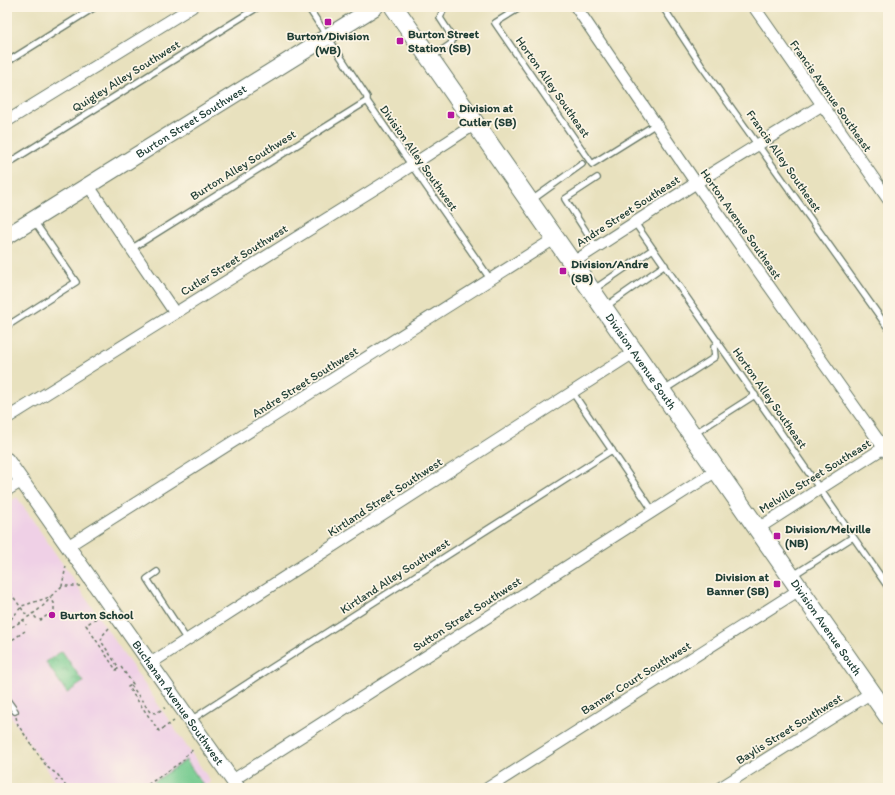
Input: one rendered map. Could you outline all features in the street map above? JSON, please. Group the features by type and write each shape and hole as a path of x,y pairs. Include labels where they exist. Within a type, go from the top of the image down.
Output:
{"main road":[{"name":"Burton Street Southwest","path":"7,236 375,7"},
{"name":"Division Avenue South","path":"394,7 633,353 662,392 888,716"}],"street":[{"path":"7,121 192,7"},
{"name":"Horton Avenue Southeast","path":"576,7 696,183 887,449"},
{"name":"Francis Avenue Southeast","path":"754,7 888,199"},
{"name":"Andre Street Southeast","path":"572,263 634,222 822,105"},
{"name":"Cutler Street Southwest","path":"7,418 475,124"},
{"path":"88,185 175,313"},
{"name":"Andre Street Southwest","path":"68,546 491,280 554,238"},
{"name":"Kirtland Street Southwest","path":"151,663 633,353"},
{"name":"Melville Street Southeast","path":"757,529 887,449"},
{"name":"Buchanan Avenue Southwest","path":"7,460 236,784"},
{"name":"Sutton Street Southwest","path":"236,784 716,471"},
{"path":"7,490 22,481"},
{"name":"Banner Court Southwest","path":"488,788 795,584"},
{"name":"Baylis Street Southwest","path":"720,788 872,693"}],"lane":[{"path":"7,62 95,7"},
{"name":"Quigley Alley Southwest","path":"7,164 258,7"},
{"name":"Division Alley Southwest","path":"308,7 367,96 367,101 491,280"},
{"path":"430,58 450,44 453,38 440,18 443,10 448,7"},
{"name":"Horton Alley Southeast","path":"521,7 495,23 592,164 656,124"},
{"name":"Francis Alley Southeast","path":"663,7 701,65 759,144 888,328"},
{"name":"Burton Alley Southwest","path":"131,248 367,101"},
{"path":"529,203 582,164"},
{"path":"596,248 565,199 597,178"},
{"path":"7,326 76,282 33,220"},
{"name":"Horton Alley Southeast","path":"634,222 888,587"},
{"path":"591,291 653,249"},
{"path":"603,308 665,265"},
{"path":"662,392 715,358 714,347 718,341"},
{"path":"573,393 653,511"},
{"path":"692,435 755,395"},
{"name":"Kirtland Alley Southwest","path":"191,721 612,450"},
{"path":"795,584 853,537"},
{"path":"157,572 147,579 187,640"},
{"path":"7,700 15,712"}],"path":[{"path":"7,630 48,602 50,597 62,586 66,566"},
{"path":"62,586 80,586"},
{"path":"7,588 27,616"},
{"path":"7,624 21,607 50,597"},
{"path":"32,613 36,618 41,620 54,610 54,603 50,597"},
{"path":"101,615 86,626 116,670 121,667 133,684 128,687 159,731 174,721"},
{"path":"23,619 26,625"},
{"path":"109,628 103,634 101,641 119,668"},
{"path":"7,641 12,640 25,631"},
{"path":"131,685 150,712 159,712 165,708"},
{"path":"15,712 18,725 32,746 47,767 60,777 67,788"},
{"path":"143,788 184,760 186,755 194,749"},
{"path":"55,780 60,777"}],"shaded area":[{"name":"Burton School","path":"17,497 211,782 201,788 60,788 7,711 7,504"}],"green space":[{"path":"62,651 83,682 67,693 46,662"},
{"path":"186,760 203,785 198,788 149,788 148,786"}],"place":[{"name":"Burton/Division (WB)","path":"328,22"},
{"name":"Burton Street Station (SB)","path":"400,41"},
{"name":"Division at Cutler (SB)","path":"451,115"},
{"name":"Division/Andre (SB)","path":"563,271"},
{"name":"Division/Melville (NB)","path":"777,536"},
{"name":"Division at Banner (SB)","path":"777,584"},
{"name":"Burton School","path":"52,615"}]}
